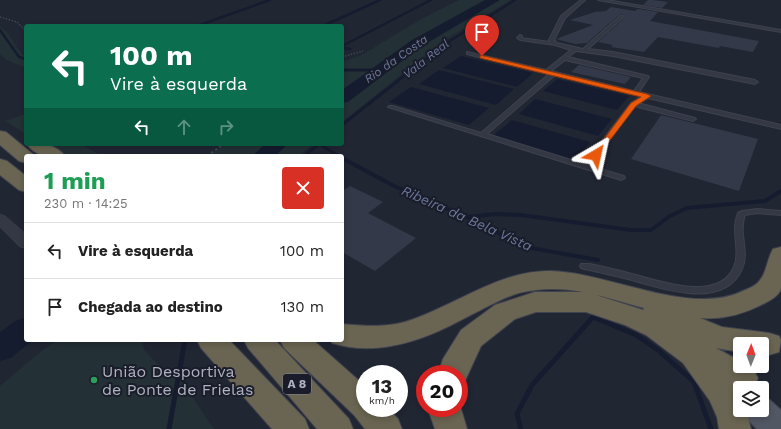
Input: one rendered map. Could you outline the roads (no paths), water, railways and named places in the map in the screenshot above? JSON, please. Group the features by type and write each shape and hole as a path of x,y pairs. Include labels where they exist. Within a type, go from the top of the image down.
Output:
{"highway":[{"path":"0,120 24,136"},
{"path":"0,136 24,155"},
{"path":"39,146 52,154"},
{"path":"0,165 24,184"},
{"path":"344,335 359,337 391,335 419,328 492,292 518,284 550,280 580,283 690,308 714,311 734,308 747,304 771,285 781,255"},
{"path":"608,289 719,338 771,345"},
{"path":"456,365 471,338 505,312 535,302 587,302 635,318 745,377"},
{"path":"656,328 693,355 710,375 722,394 733,417 736,429"},
{"name":"A 8","path":"213,342 289,425"},
{"name":"A 8","path":"260,342 337,429"},
{"path":"296,342 356,397"},
{"path":"376,417 386,429"},
{"path":"447,417 451,429"}],"street":[{"path":"0,219 24,241"}],"lane":[{"path":"555,44 551,40 563,17 583,0"},
{"path":"600,0 781,31"},
{"path":"584,50 620,17"},
{"path":"520,36 520,39 613,54 755,82"},
{"path":"482,135 575,49"},
{"path":"470,53 781,127"},
{"path":"564,58 646,77 635,93"},
{"path":"586,167 633,104 647,96"},
{"path":"633,104 693,119"},
{"path":"391,107 621,178"},
{"path":"584,266 683,291 704,290 727,284 739,268 742,255 738,238 738,219 742,213 757,211 781,213"}],"water":[{"path":"461,56 533,73 517,87 443,68"},
{"path":"439,70 514,89 496,105 419,84"},
{"path":"557,79 629,96 617,110 543,91"},
{"path":"411,87 489,108 469,125 389,102"},
{"path":"535,99 612,119 598,136 519,114"},
{"path":"512,120 590,142 575,160 494,135"}],"waterway":[{"path":"203,24 270,0"},
{"path":"327,24 380,0"},
{"path":"344,45 431,0"},
{"name":"Rio da Costa","path":"344,97 417,43 494,0"},
{"name":"Vala Real","path":"413,69 445,44 515,0"},
{"path":"0,30 19,57 24,58"},
{"path":"344,48 350,49"},
{"name":"Vala Real","path":"344,123 414,68"},
{"path":"344,70 380,70"},
{"name":"Rio da Costa","path":"265,154 275,146"},
{"name":"Ribeira da Bela Vista","path":"306,154 316,146"},
{"name":"Ribeira da Bela Vista","path":"322,146 336,154"},
{"name":"Ribeira da Bela Vista","path":"344,159 394,186 467,217"},
{"path":"467,217 496,214 521,215 631,230 651,230 670,216 687,208 765,201 781,191"},
{"name":"Ribeira da Bela Vista","path":"467,217 526,247 598,260"},
{"name":"Ribeira da Bela Vista","path":"521,429 517,414 532,385 593,317 636,335 658,350 694,382 711,429"},
{"name":"Rio da Costa","path":"0,349 24,331"},
{"name":"Vala Real","path":"169,429 185,342"}],"place":[{"name":"União Desportiva de Ponte de Frielas","path":"94,380"}]}
